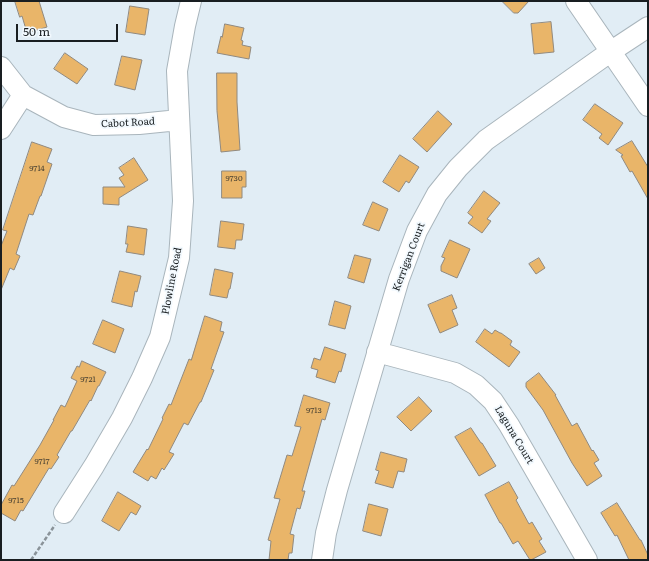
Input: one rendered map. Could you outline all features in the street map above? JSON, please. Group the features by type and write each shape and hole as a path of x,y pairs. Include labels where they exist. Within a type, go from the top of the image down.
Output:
{"street":[{"name":"Plowline Road","path":"64,513 122,418 160,337 179,258 183,201 177,71 184,26 191,1"},
{"path":"576,1 648,106"},
{"name":"Kerrigan Court","path":"322,560 326,533 337,490 399,279 417,231 437,194 458,168 486,140 610,52 648,27"},
{"name":"Cabot Road","path":"1,67 23,95 64,117 94,125 139,124 179,120"},
{"path":"1,129 23,95"},
{"name":"Laguna Court","path":"377,352 455,373 476,385 493,401 509,425 587,560"}],"path":[{"path":"31,560 64,513"}],"building":[{"path":"15,1 39,1 47,27 27,33 22,16 20,17"},
{"path":"502,1 529,1 518,13 514,13"},
{"path":"130,6 149,9 145,35 126,32"},
{"path":"551,22 554,52 534,54 531,24"},
{"path":"225,24 244,28 241,40 243,41 242,45 251,47 249,59 217,53"},
{"path":"65,53 88,69 77,84 54,69"},
{"path":"122,56 142,60 135,90 115,85"},
{"path":"217,73 237,73 240,150 221,152 217,111"},
{"path":"595,104 623,123 608,145 599,138 602,134 583,120"},
{"path":"438,111 452,124 427,152 413,139"},
{"path":"632,141 648,167 648,199 632,171 630,172 621,156 623,155 616,150"},
{"path":"32,142 52,149 47,162 52,164 33,215 29,214 16,254 20,256 14,270 10,268 1,290 1,246 7,231 3,230"},
{"path":"400,155 419,167 409,183 406,181 399,192 383,182"},
{"path":"134,158 148,180 119,198 119,205 103,204 103,187 125,187 119,178 124,175 119,168"},
{"path":"222,171 246,171 246,187 242,187 242,198 222,198"},
{"path":"484,191 500,203 487,219 491,221 482,233 468,223 473,217 468,213"},
{"path":"373,202 388,209 379,231 363,225"},
{"path":"221,221 244,224 242,240 236,240 235,249 218,247"},
{"path":"128,226 147,229 144,255 126,252 128,244 126,244"},
{"path":"450,240 470,249 457,278 441,271 441,266 445,258 442,257"},
{"path":"355,255 371,259 364,283 348,278"},
{"path":"539,258 545,268 536,274 529,264"},
{"path":"215,269 233,273 227,298 210,295"},
{"path":"120,271 141,276 137,292 135,291 132,307 112,302"},
{"path":"452,295 457,308 452,310 458,325 440,333 428,305"},
{"path":"335,301 351,306 345,329 329,325"},
{"path":"205,316 222,322 220,331 224,332 211,369 214,370 201,402 188,425 184,423 169,452 174,454 164,470 162,468 156,479 151,476 148,481 133,472 147,449 148,450 169,404 171,405 189,359 191,360"},
{"path":"103,320 124,329 115,353 93,344"},
{"path":"485,329 492,334 495,330 501,333 512,341 510,345 520,352 509,367 476,342"},
{"path":"325,347 346,354 341,372 339,371 335,383 316,377 318,370 311,368 314,358 320,360"},
{"path":"82,361 106,372 91,401 90,400 57,455 59,457 51,469 49,468 23,511 21,510 15,521 1,513 1,505 12,485 14,486 40,445 61,405 65,407 77,381 71,378 77,366 79,367"},
{"path":"539,373 556,395 572,426 577,423 592,451 593,450 599,460 594,463 602,476 587,486 572,463 543,410 526,387 526,383"},
{"path":"304,395 330,403 325,420 322,419 302,491 305,491 300,509 297,508 290,534 294,535 292,553 289,553 288,560 269,560 271,541 268,540 280,499 274,498 287,455 292,456 301,427 295,426"},
{"path":"419,397 432,411 411,431 397,417"},
{"path":"471,428 496,466 479,476 455,437"},
{"path":"381,452 407,459 404,472 398,471 393,488 375,483 379,471 376,470"},
{"path":"509,482 518,498 516,500 529,524 532,522 542,539 539,541 546,552 531,560 518,541 513,544 485,495"},
{"path":"118,492 141,506 136,515 131,512 119,531 102,521"},
{"path":"617,503 641,540 648,555 648,560 629,560 617,535 615,536 601,513"},
{"path":"369,504 388,509 381,536 363,531"}]}
